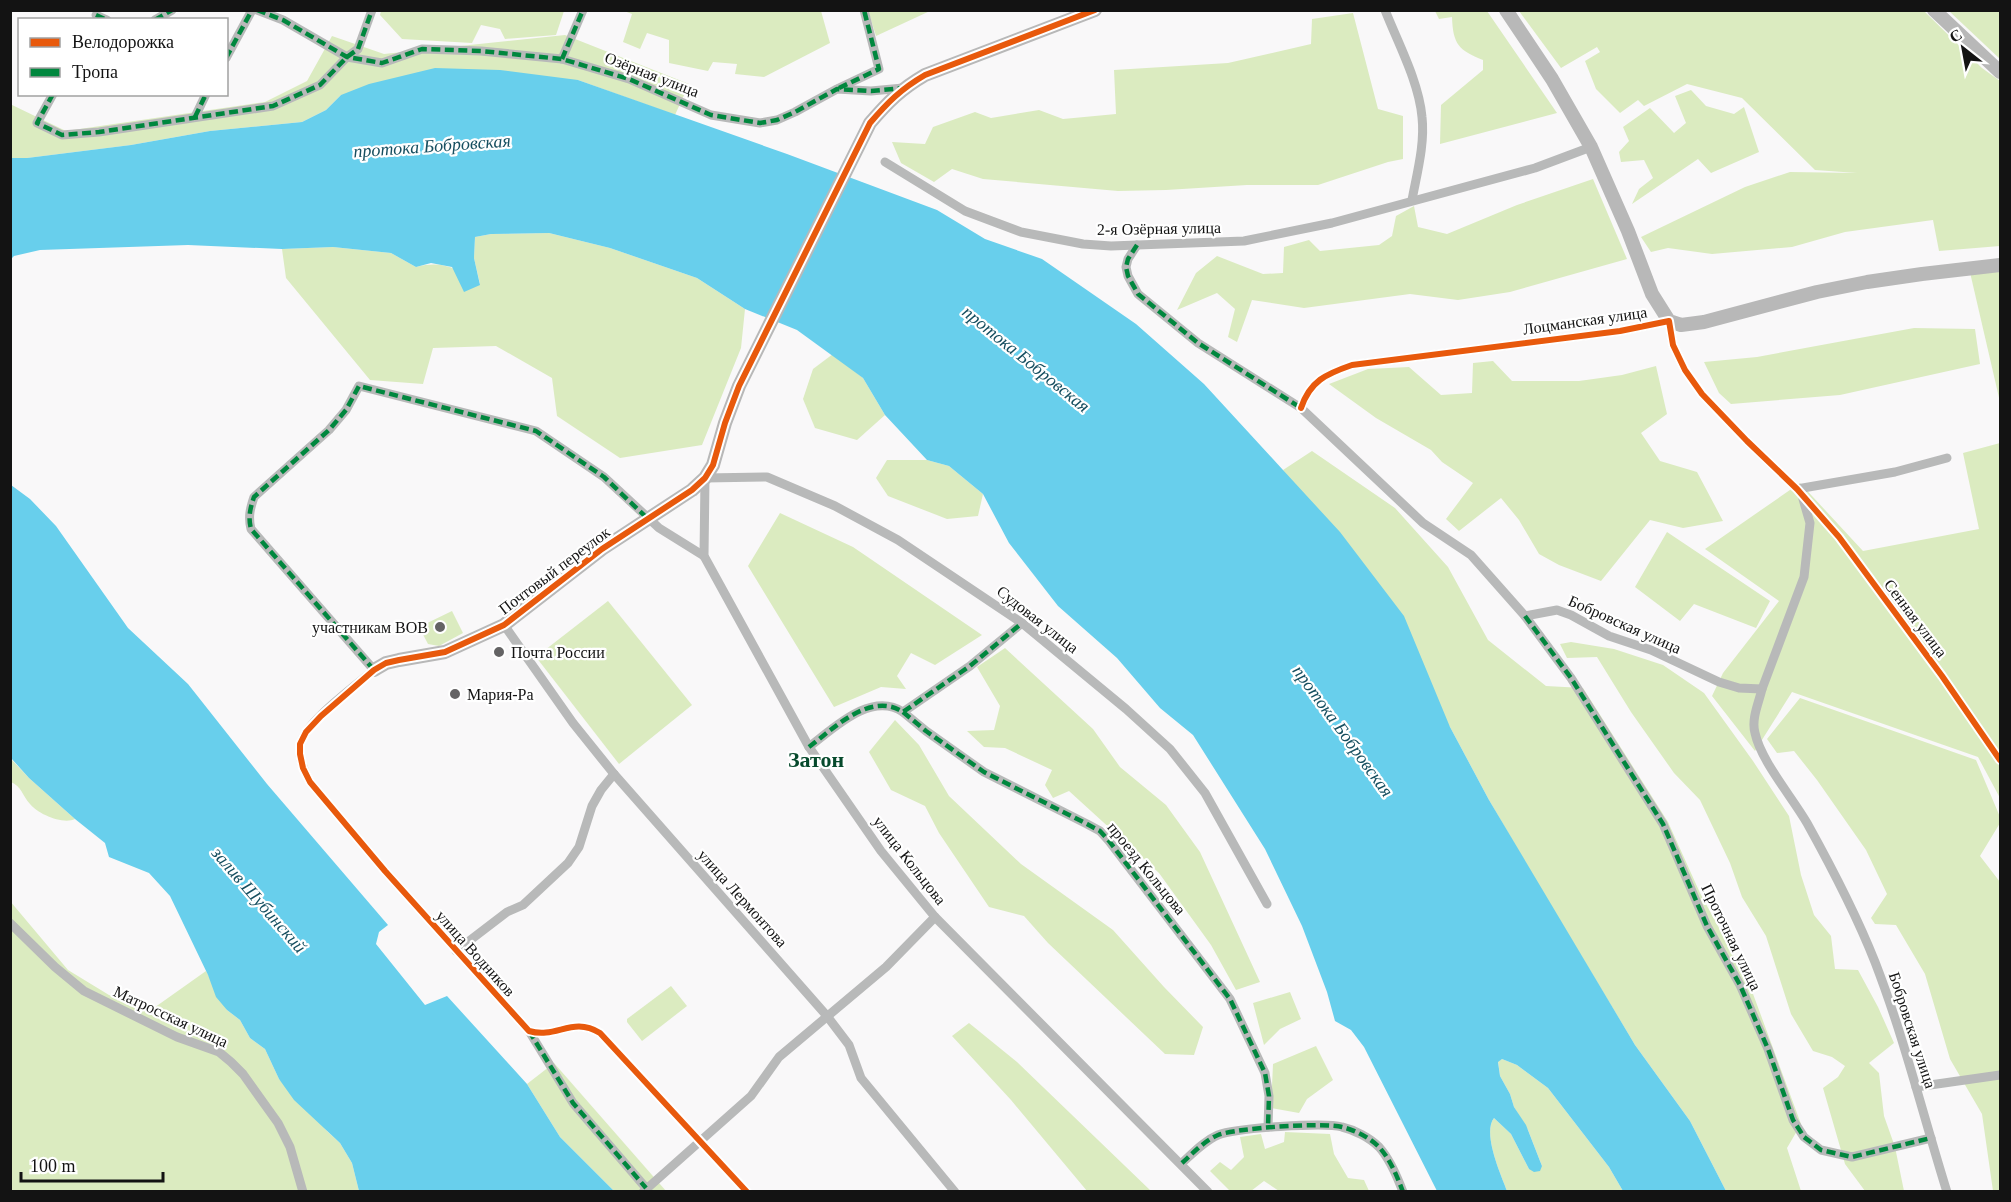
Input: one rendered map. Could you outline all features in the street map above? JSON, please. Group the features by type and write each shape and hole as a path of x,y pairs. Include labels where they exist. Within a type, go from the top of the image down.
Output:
{"street":[{"path":"158,18 172,10"},
{"path":"228,55 254,10"},
{"name":"Озёрная улица","path":"254,10 283,20 347,57 382,63 422,49 481,51 562,59 629,79 711,115 760,123 777,120 795,112 879,69 864,10"},
{"path":"52,96 37,123 62,135 99,132 273,106 320,85 358,49 372,10"},
{"path":"562,59 583,10"},
{"path":"705,478 713,465 739,386 870,123 903,88 925,75 1095,10"},
{"path":"1385,10 1419,96 1423,117 1423,143 1412,200"},
{"name":"Лоцманская улица","path":"1506,10 1552,79 1592,147 1652,294 1668,321 1673,345 1685,370 1702,394 1800,493"},
{"path":"1934,10 2001,72"},
{"path":"837,89 871,91 903,88"},
{"path":"195,117 205,96"},
{"name":"2-я Озёрная улица","path":"885,162 965,211 1021,232 1083,244 1111,246 1244,241 1332,223 1535,168 1592,147"},
{"path":"1137,245 1126,267 1128,276 1138,294 1198,343 1301,408 1423,523 1471,555 1525,616"},
{"name":"Лоцманская улица","path":"1301,408 1316,382 1329,373 1352,365 1620,331 1668,321 1682,325 1704,322 1817,292 1867,282 2001,265"},
{"path":"374,670 251,530 249,521 249,511 254,497 329,430 346,410 358,386 536,431 604,477 659,528 704,556"},
{"path":"1800,493 1947,458"},
{"name":"Судовая улица","path":"705,478 767,477 835,506 898,540 1022,622 1170,749 1205,793 1267,904"},
{"name":"Почтовый переулок","path":"374,670 386,663 446,652 504,626 602,549 692,490 705,478"},
{"name":"улица Кольцова","path":"705,478 704,556 809,747 881,851 935,917 1208,1191"},
{"name":"Бобровская улица","path":"1800,493 1810,523 1804,577 1762,689 1754,732 1763,753 1801,812 1838,879 1875,961 1947,1191"},
{"name":"Сенная улица","path":"1800,493 1852,556 1942,676 2001,760"},
{"name":"Бобровская улица","path":"1525,616 1557,610 1609,636 1651,650 1713,680 1739,688 1762,689"},
{"name":"Проточная улица","path":"1525,616 1571,678 1663,824 1707,927 1740,985 1768,1049 1793,1120 1804,1137 1821,1150 1852,1157 1931,1138"},
{"path":"903,712 970,666 1022,622"},
{"name":"улица Лермонтова","path":"504,626 573,723 614,774 827,1016 849,1045 861,1078 955,1191"},
{"name":"улица Водников","path":"374,670 306,732 300,744 300,754 303,768 310,782 385,871 528,1031 573,1103 649,1189"},
{"name":"проезд Кольцова","path":"809,747 849,717 882,704 896,708 984,772 1100,831 1230,999 1265,1074 1269,1096 1268,1126"},
{"path":"456,951 507,912 523,905 568,863 579,847 592,806 614,774"},
{"path":"649,1189 751,1096 779,1057 886,967 935,917"},
{"name":"Матросская улица","path":"10,923 55,967 84,991 177,1037 219,1052 231,1062 243,1074 278,1123 290,1147 303,1191"},
{"path":"528,1031 539,1034 548,1033 578,1025 590,1027 600,1033 747,1191"},
{"path":"1916,1087 2001,1075"},
{"path":"1182,1164 1206,1142 1220,1134 1268,1126 1341,1126 1361,1134 1379,1147 1394,1169 1403,1191"}],"green space":[{"path":"381,10 564,11 556,35 505,39 500,29 481,25 472,43 402,39 380,15"},
{"path":"868,10 930,11 876,36"},
{"path":"624,11 821,11 830,43 764,77 735,74 737,64 713,62 708,71 669,63 669,40 647,33 640,49 623,42 632,14"},
{"path":"1435,11 1487,11 1557,113 1440,144 1441,105 1483,70 1483,60 1468,53 1459,45 1454,34 1452,17 1439,19"},
{"path":"1519,11 1924,11 1982,68 2000,81 2000,246 1939,251 1933,220 1845,232 1792,247 1712,254 1668,248 1651,252 1641,237 1745,187 1790,172 1857,173 1815,170 1742,98 1687,84 1644,106 1638,100 1620,113 1596,89 1585,61 1600,52 1597,47 1561,68"},
{"path":"1949,11 2000,11 2000,59"},
{"path":"1353,13 1378,109 1403,116 1403,159 1318,185 1247,185 1118,191 983,179 952,169 934,182 901,163 892,142 925,144 933,127 975,112 991,118 1039,110 1063,119 1116,114 1114,70 1228,63 1311,44 1312,19"},
{"path":"565,35 689,84 675,115 578,80 341,95 326,110 302,122 210,131 131,145 11,158 10,104 66,131 265,102 307,81 332,36 384,54"},
{"path":"1691,90 1706,106 1734,114 1744,107 1759,152 1711,173 1698,159 1632,204 1639,189 1653,178 1644,160 1621,162 1619,152 1629,141 1623,127 1650,108 1674,133 1686,123 1675,96"},
{"path":"1593,179 1627,259 1510,292 1458,300 1410,294 1304,308 1252,300 1237,342 1228,337 1235,309 1217,293 1177,310 1196,273 1217,256 1263,274 1283,273 1284,247 1309,240 1320,251 1379,245 1392,236 1396,216 1414,206 1418,227 1447,234 1517,205"},
{"path":"549,233 610,248 697,278 745,309 741,348 702,445 620,458 557,416 552,378 496,346 433,348 423,384 370,380 286,278 282,249 333,247 391,253 416,267 443,265 450,267 480,284 474,258 475,237 491,234"},
{"path":"2000,265 2000,402 1969,268"},
{"path":"1914,328 1975,329 1980,364 1840,395 1731,404 1719,393 1704,362 1757,357"},
{"path":"833,354 863,378 885,415 857,440 815,428 803,399 813,369"},
{"path":"1493,361 1512,381 1579,381 1622,375 1656,366 1667,414 1641,433 1660,461 1697,472 1723,521 1683,528 1650,520 1601,581 1559,565 1539,554 1519,520 1501,498 1459,531 1446,519 1473,483 1442,462 1431,450 1376,418 1329,384 1368,369 1409,367 1441,395 1472,393 1473,363"},
{"path":"2000,443 2000,798 1978,757 1792,692 1755,751 1712,696 1723,673 1779,601 1705,549 1800,483 1863,551 1979,529 1963,453"},
{"path":"1312,451 1395,508 1448,567 1488,640 1546,686 1583,688 1668,822 1700,893 1749,983 1801,1124 1787,1148 1801,1191 1726,1191 1690,1121 1635,1045 1489,800 1450,727 1283,470"},
{"path":"887,460 927,460 949,466 983,494 978,516 947,519 888,496 876,478"},
{"path":"780,513 853,547 982,635 935,665 911,653 897,676 906,689 881,687 834,707 748,566"},
{"path":"1667,532 1770,601 1756,628 1694,604 1680,621 1635,587"},
{"path":"608,601 692,705 619,764 536,657"},
{"path":"452,611 463,633 439,646 428,644 419,627"},
{"path":"1571,642 1614,649 1663,665 1704,693 1789,816 1801,875 1814,915 1831,936 1835,969 1858,970 1894,1043 1869,1063 1879,1073 1884,1116 1895,1147 1904,1191 1865,1191 1845,1164 1823,1088 1838,1077 1845,1066 1832,1057 1813,1051 1791,1014 1766,936 1742,897 1730,863 1700,800 1674,773 1631,712 1597,657 1567,658 1560,644"},
{"path":"1005,648 1093,729 1120,767 1166,805 1200,852 1260,982 1236,990 1211,945 1159,873 1069,791 1053,798 1045,785 1052,770 1005,748 984,747 967,731 994,730 1000,706 977,667"},
{"path":"1800,698 1976,760 2000,817 2000,823 1980,856 2000,882 2000,1191 1993,1191 1982,1114 1950,1059 1925,974 1896,925 1875,924 1871,918 1887,894 1866,850 1794,751 1777,753 1767,739"},
{"path":"895,720 919,745 949,796 1021,864 1113,930 1203,1027 1194,1055 1165,1054 1048,943 1024,916 989,907 939,833 925,806 891,790 869,752"},
{"path":"10,758 75,819 58,820 34,808 20,789 11,782"},
{"path":"10,901 68,970 109,995 151,1010 206,971 227,1010 240,1020 250,1038 265,1049 279,1079 340,1143 352,1163 359,1191 11,1191"},
{"path":"671,986 687,1006 642,1041 627,1019"},
{"path":"1290,992 1301,1019 1280,1029 1264,1045 1253,1003"},
{"path":"969,1023 1017,1062 1151,1191 1087,1191 1011,1100 952,1036"},
{"path":"1316,1046 1333,1080 1307,1099 1299,1113 1271,1108 1273,1064"},
{"path":"1502,1059 1517,1065 1548,1088 1609,1167 1623,1191 1507,1191 1491,1143 1490,1133 1494,1118 1511,1134 1529,1169 1542,1166 1528,1130 1514,1107 1500,1076 1498,1061"},
{"path":"554,1063 666,1191 614,1191 560,1137 527,1084"},
{"path":"1285,1132 1330,1134 1334,1154 1348,1178 1364,1180 1369,1191 1279,1191 1264,1181 1251,1191 1230,1191 1210,1171 1220,1162 1231,1170 1244,1157 1240,1137 1261,1134 1265,1149 1284,1142"}],"water":[{"name":"протока Бобровская","path":"435,68 500,70 578,80 787,154 937,210 985,239 1042,259 1136,324 1204,384 1340,532 1404,616 1450,727 1489,800 1635,1045 1690,1121 1726,1191 1623,1191 1609,1167 1548,1088 1517,1065 1502,1059 1498,1062 1500,1076 1514,1107 1526,1125 1542,1166 1540,1171 1534,1172 1529,1169 1511,1134 1494,1118 1490,1133 1491,1143 1507,1191 1437,1191 1364,1047 1351,1030 1335,1021 1327,992 1302,926 1265,849 1193,735 1160,708 1117,658 1058,606 1009,543 983,494 949,466 927,460 885,415 863,378 797,330 745,309 697,278 610,248 549,233 491,234 475,237 474,258 480,285 464,292 452,267 431,263 416,267 391,253 333,247 282,249 188,245 40,250 14,256 11,259 11,158 131,145 210,131 302,122 326,110 341,95 369,84"},
{"name":"залив Шубинский","path":"11,485 30,499 56,526 128,628 188,684 267,784 388,925 379,932 376,944 425,1005 447,996 527,1084 560,1137 614,1191 359,1191 352,1163 340,1143 294,1100 279,1079 265,1049 250,1038 240,1020 216,997 208,975 170,896 149,873 109,857 105,843 29,778 11,758"}],"marked path":[{"path":"158,18 172,10"},
{"path":"228,54 252,10"},
{"path":"257,10 283,20 347,57 382,63 422,49 481,51 562,59 629,79 711,115 760,123 777,120 837,89 871,91 903,88"},
{"path":"52,96 37,123 62,135 99,132 273,106 320,85 358,49 372,10"},
{"path":"562,59 583,10"},
{"path":"839,88 879,69 864,10"},
{"path":"96,15 103,18"},
{"path":"195,117 205,96"},
{"path":"1137,245 1126,267 1128,276 1138,294 1198,343 1301,408"},
{"path":"374,670 251,529 250,521 254,497 329,430 346,410 359,386 536,431 604,477 647,518"},
{"path":"1525,616 1571,678 1663,824 1707,926 1740,985 1768,1049 1793,1120 1804,1137 1821,1150 1852,1157 1931,1138"},
{"path":"809,747 841,722 866,709 878,706 891,707 903,712 970,666 1022,623"},
{"path":"903,712 984,772 1100,831 1109,841 1230,999 1265,1073 1269,1096 1268,1127"},
{"path":"529,1031 573,1103 646,1188"},
{"path":"1182,1163 1208,1140 1228,1132 1280,1126 1342,1127 1357,1132 1379,1147 1390,1162 1403,1192"}],"cycle path":[{"path":"747,1192 600,1033 581,1027 539,1033 529,1031 385,871 310,782 303,768 300,744 306,732 321,716 374,670 386,663 445,652 504,625 602,549 692,490 705,478 713,465 739,386 870,123 895,96 925,75 1095,10"},
{"path":"1301,408 1314,385 1327,375 1352,365 1620,331 1669,321 1673,345 1685,370 1702,394 1797,489 1839,537 1942,676 2000,760"}],"place":[{"name":"участникам ВОВ","path":"440,627"},
{"name":"Почта России","path":"499,652"},
{"name":"Мария-Ра","path":"455,694"}],"district":[{"name":"Затон","path":"816,759"}]}
